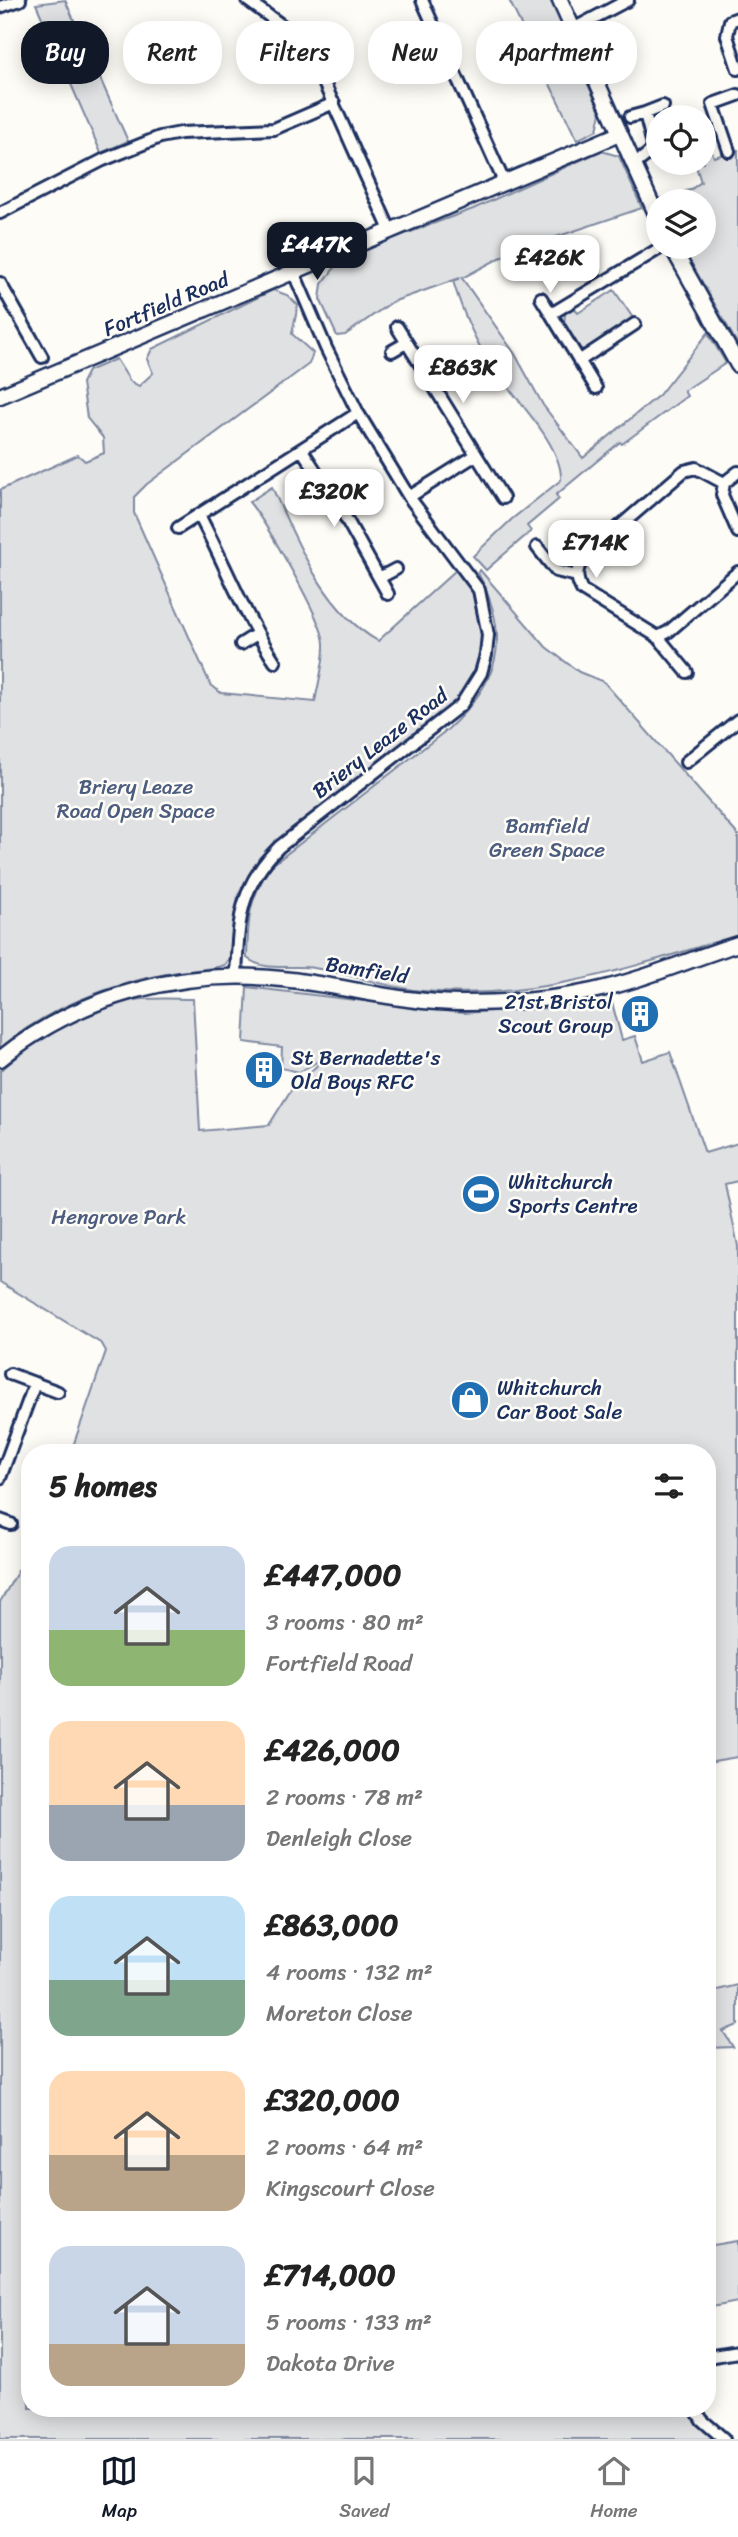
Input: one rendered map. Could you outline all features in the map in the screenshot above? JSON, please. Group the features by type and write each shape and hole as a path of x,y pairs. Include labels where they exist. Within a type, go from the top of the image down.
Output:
{"street":[{"path":"0,7 20,0"},
{"path":"247,0 267,12 302,44 316,65 390,230"},
{"path":"422,0 505,184"},
{"path":"560,0 569,21"},
{"path":"588,21 628,0"},
{"path":"738,18 730,21 727,29 738,69"},
{"path":"597,84 646,192"},
{"path":"729,151 713,104 738,95"},
{"path":"0,213 103,160 160,136 181,132 256,132 274,129 334,103"},
{"path":"630,117 645,113 654,149 634,165"},
{"name":"Fortfield Road","path":"0,396 619,134"},
{"path":"551,314 646,257"},
{"path":"679,259 736,361"},
{"name":"Briery Leaze Road","path":"236,975 240,908 261,864 279,847 461,705 481,673 488,635 479,590 409,497 358,413 294,273"},
{"path":"0,283 42,357"},
{"path":"541,298 596,388"},
{"path":"579,361 635,324"},
{"path":"397,327 503,498"},
{"path":"392,351 406,343"},
{"path":"178,528 358,413"},
{"path":"302,450 343,513 388,594"},
{"path":"409,497 476,455"},
{"path":"687,672 658,637 582,590 576,568 584,557 684,471 696,468 724,483"},
{"path":"738,472 724,483 722,495 738,532"},
{"path":"199,514 257,634 275,662"},
{"path":"537,547 556,571 577,576"},
{"path":"379,578 396,569"},
{"path":"658,637 668,632 738,572"},
{"path":"241,644 257,634"},
{"path":"686,762 738,720"},
{"name":"Bamfield","path":"0,1059 54,1023 127,992 188,979 236,975 284,979 437,1002 501,1002 593,991 738,944"},
{"path":"10,1374 58,1392"},
{"path":"0,1478 35,1383"},
{"path":"716,2356 738,2352"},
{"path":"700,2417 724,2439"}],"green space":[{"path":"65,0 74,21 43,21 36,4"},
{"path":"509,0 550,0 559,21 519,21"},
{"path":"71,84 103,84 128,141 101,153"},
{"path":"550,84 588,84 601,113 597,130 577,140"},
{"path":"738,150 738,345 689,259 716,259 716,189 691,189 701,182 699,175 716,175 716,156"},
{"path":"601,151 619,156 642,208 509,253 462,278 515,354 543,405 583,458 659,395 708,333 726,363 684,391 687,396 622,444 620,442 556,495 559,499 527,526 531,531 486,570 473,556 512,519 561,480 554,451 545,436 491,365 474,335 453,281 460,278 392,302 345,335 337,336 320,299 322,284 336,266 375,245 473,209"},
{"name":"Briery Leaze Road Open Space","path":"273,290 287,295 298,305 292,334 313,353 309,364 147,484 134,497 134,513 210,684 221,693 315,702 323,658 324,643 321,631 292,571 249,502 272,487 302,551 327,593 359,628 378,641 456,570 463,574 477,599 483,633 483,651 472,685 435,719 260,857 238,895 231,957 225,965 144,979 100,992 58,1010 0,1048 0,490 78,455 85,461 104,453 103,438 87,418 82,383 88,371 116,359 130,381 139,386 153,373 147,359 152,349"},
{"path":"614,290 635,321 589,350 579,349 564,326 565,313 573,306 578,313"},
{"name":"Bamfield Green Space","path":"480,570 546,647 579,672 604,682 738,835 738,935 583,979 505,991 424,991 314,968 271,967 254,963 247,958 251,910 263,878 271,866 448,729 479,694 495,658 497,639 495,618 478,573"},
{"name":"Hengrove Park","path":"247,987 463,1013 551,1007 610,995 622,1040 635,1036 643,1061 670,1052 705,1153 738,1143 738,1181 725,1184 738,1246 738,1757 716,1761 716,1444 74,1444 106,1351 102,1344 0,1282 0,1071 44,1038 94,1011 136,1000 193,999 200,1131 269,1125 291,1090 326,1057 299,1072 281,1068 282,1047 244,1042"},
{"path":"21,1566 21,2417 694,2417 716,2439 0,2439 0,1602"},
{"path":"738,1985 738,2025 723,2031 733,2047 716,2048 716,1990"},
{"path":"738,2241 738,2302 716,2306 716,2245"}],"place":[{"name":"21st Bristol Scout Group","path":"640,1014"},
{"name":"St Bernadette's Old Boys RFC","path":"264,1070"},
{"name":"Whitchurch Sports Centre","path":"481,1194"},
{"name":"Whitchurch Car Boot Sale","path":"470,1400"}]}
